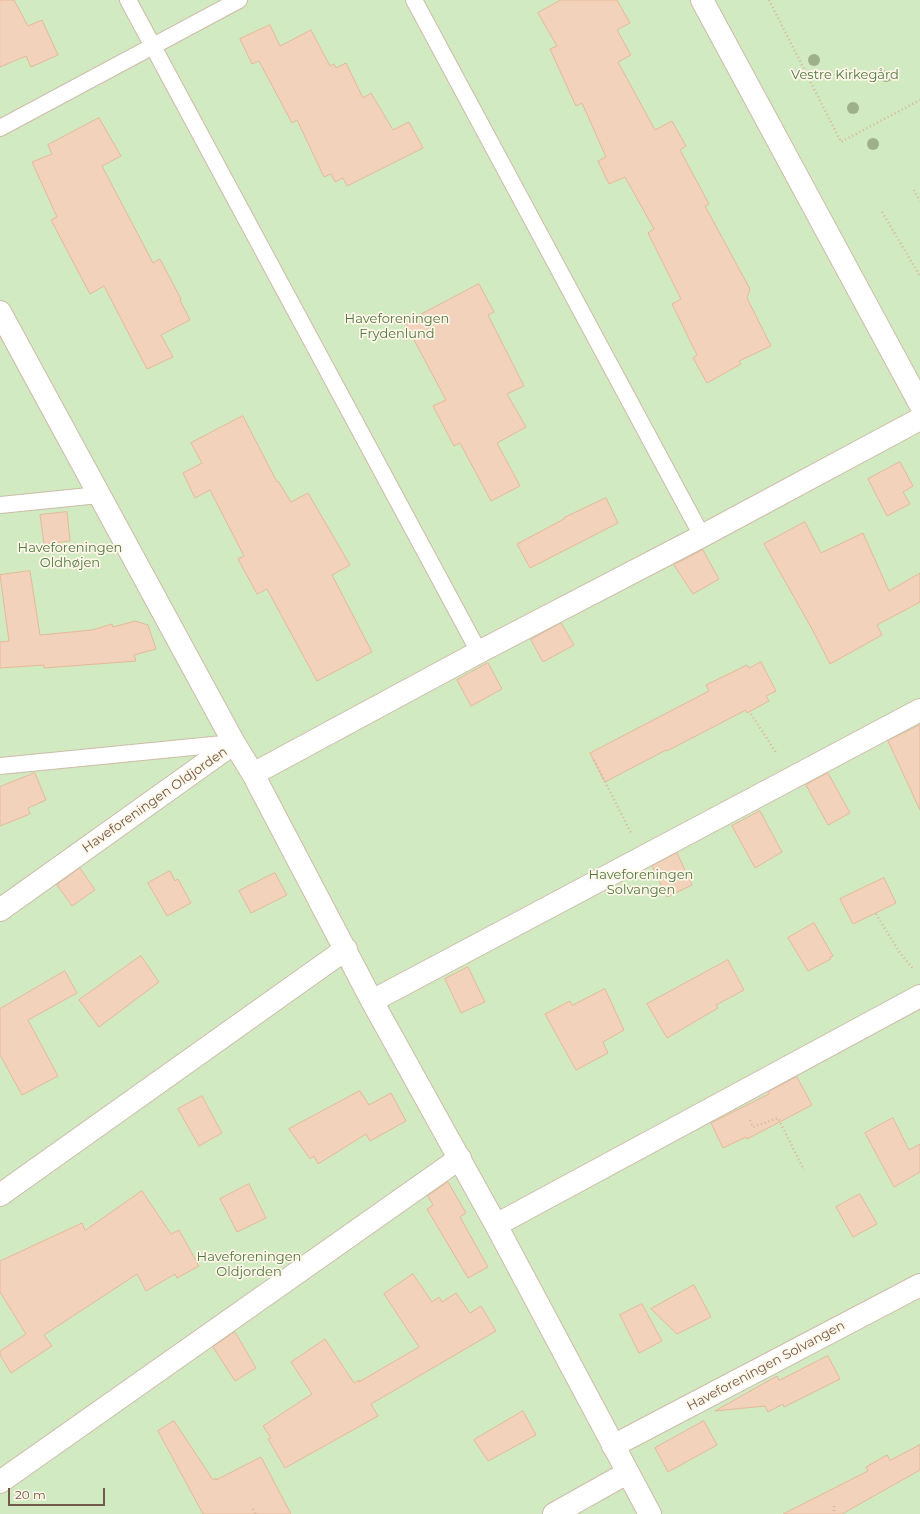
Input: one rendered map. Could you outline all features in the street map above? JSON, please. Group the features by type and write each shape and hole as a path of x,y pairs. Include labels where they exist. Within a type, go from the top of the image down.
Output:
{"street":[{"path":"702,0 920,404"},
{"path":"0,312 234,743 253,774 372,1001 460,1158 612,1446 650,1514"},
{"path":"253,774 479,652 702,536 920,419"},
{"path":"372,1001 920,710"},
{"name":"Haveforeningen Oldjorden","path":"0,910 234,743"},
{"path":"0,1195 346,949"},
{"path":"496,1225 920,996"},
{"path":"0,1482 460,1158"},
{"name":"Haveforeningen Solvangen","path":"612,1446 920,1285"},
{"path":"554,1514 627,1473"}],"lane":[{"path":"128,0 479,652"},
{"path":"0,128 239,0"},
{"path":"414,0 702,536"},
{"path":"0,505 100,496"},
{"name":"Haveforeningen Oldjorden","path":"0,766 234,743"}],"path":[{"path":"769,0 841,142 920,100"},
{"path":"914,190 920,201"},
{"path":"882,212 920,276"},
{"path":"751,714 792,778"},
{"path":"594,760 643,857"},
{"path":"876,914 900,953 915,971"},
{"path":"738,1094 753,1127 778,1118 804,1170"},
{"path":"834,1506 834,1514"},
{"path":"253,1508 256,1514"}],"green space":[{"path":"0,0 920,0 920,1514 0,1514"}],"building":[{"path":"0,0 14,0 28,26 42,20 58,55 31,67 26,56 0,67"},
{"path":"561,0 617,0 630,23 617,30 631,55 618,62 655,130 672,121 686,146 680,150 709,204 705,206 750,289 747,298 771,346 739,361 741,364 707,383 693,358 697,355 672,304 681,299 648,233 654,229 625,177 609,184 598,161 606,157 582,103 576,106 550,49 557,46 538,13"},
{"path":"270,25 280,46 311,30 330,66 334,64 336,68 346,63 363,98 371,93 393,130 409,122 423,148 347,186 343,178 335,182 331,174 324,177 297,120 292,123 259,61 252,64 240,39"},
{"path":"99,118 121,156 102,166 153,263 160,259 190,320 161,335 173,357 147,369 104,286 90,294 51,220 57,217 32,162 52,154 48,145"},
{"path":"479,284 494,312 488,315 524,386 507,394 526,427 497,443 520,486 491,501 460,443 454,446 433,406 446,400 405,323"},
{"path":"243,416 277,482 278,481 291,502 308,493 350,565 332,575 372,652 317,681 267,589 257,594 238,559 244,556 210,490 195,498 183,473 202,463 191,443"},
{"path":"900,462 913,486 903,492 910,504 887,516 868,479"},
{"path":"606,498 618,523 530,568 517,544 564,518"},
{"path":"67,512 70,541 44,544 40,515"},
{"path":"805,522 821,553 863,533 889,591 920,573 920,602 877,625 882,635 830,664 764,544"},
{"path":"703,550 719,579 693,594 674,565"},
{"path":"30,571 40,635 92,630 112,624 113,627 135,621 148,625 156,649 134,655 136,661 44,668 44,665 0,668 0,642 9,641 0,575"},
{"path":"561,623 574,645 543,662 531,640"},
{"path":"761,662 776,691 766,696 769,701 747,713 746,710 605,782 590,753 709,691 706,685 747,665 749,668"},
{"path":"488,663 502,689 471,706 457,680"},
{"path":"920,725 920,810 888,741"},
{"path":"35,773 46,800 28,808 30,814 0,826 0,787"},
{"path":"828,773 850,813 828,825 806,785"},
{"path":"760,811 782,852 755,868 732,826"},
{"path":"677,853 692,885 667,897 652,866"},
{"path":"80,868 95,890 72,906 57,885"},
{"path":"170,871 175,881 178,879 191,903 167,916 148,883"},
{"path":"275,873 287,895 251,913 239,891"},
{"path":"884,878 896,903 853,924 840,899"},
{"path":"814,923 833,956 830,957 831,959 808,971 788,938"},
{"path":"141,956 159,982 99,1027 79,1000"},
{"path":"728,960 744,990 716,1005 718,1008 667,1038 647,1004"},
{"path":"468,967 485,1002 461,1013 445,979"},
{"path":"65,971 77,993 28,1020 58,1076 22,1095 0,1055 0,1009"},
{"path":"605,989 624,1030 603,1042 608,1053 576,1070 545,1014 570,1001 572,1005"},
{"path":"797,1077 812,1105 747,1139 746,1137 723,1148 711,1123 769,1094 768,1092"},
{"path":"360,1091 369,1105 391,1093 406,1121 370,1141 366,1134 318,1164 314,1156 310,1159 289,1129"},
{"path":"202,1096 222,1133 199,1146 178,1109"},
{"path":"893,1118 909,1150 920,1144 920,1172 894,1187 865,1133"},
{"path":"448,1182 466,1213 460,1217 488,1267 468,1278 427,1209 433,1205 428,1196"},
{"path":"249,1184 266,1218 237,1232 220,1199"},
{"path":"142,1191 171,1234 179,1230 199,1266 177,1278 175,1274 146,1291 137,1274 44,1335 52,1346 11,1373 0,1355 0,1351 26,1334 0,1292 0,1261 82,1223 85,1230"},
{"path":"860,1194 877,1224 853,1237 836,1207"},
{"path":"413,1274 432,1302 439,1297 442,1302 456,1293 470,1313 481,1306 496,1331 371,1404 378,1416 285,1468 268,1439 271,1438 263,1426 312,1394 291,1362 325,1339 354,1383 359,1380 359,1382 419,1347 384,1294"},
{"path":"694,1285 711,1317 677,1334 651,1309"},
{"path":"642,1304 662,1341 639,1353 620,1315"},
{"path":"235,1332 256,1368 235,1381 213,1347"},
{"path":"828,1356 840,1379 784,1407 783,1404 768,1412 765,1406 715,1411 777,1376 779,1380"},
{"path":"523,1411 536,1435 488,1461 474,1440"},
{"path":"174,1421 213,1480 216,1478 216,1480 261,1457 291,1514 203,1514 158,1431"},
{"path":"704,1421 717,1445 668,1472 655,1448"},
{"path":"920,1445 920,1470 842,1514 783,1514 868,1471 866,1467 887,1455 890,1460"}],"park label":[{"name":"Vestre Kirkegård","path":"845,75"},
{"name":"Haveforeningen Frydenlund","path":"397,326"},
{"name":"Haveforeningen Oldhøjen","path":"70,556"}]}
